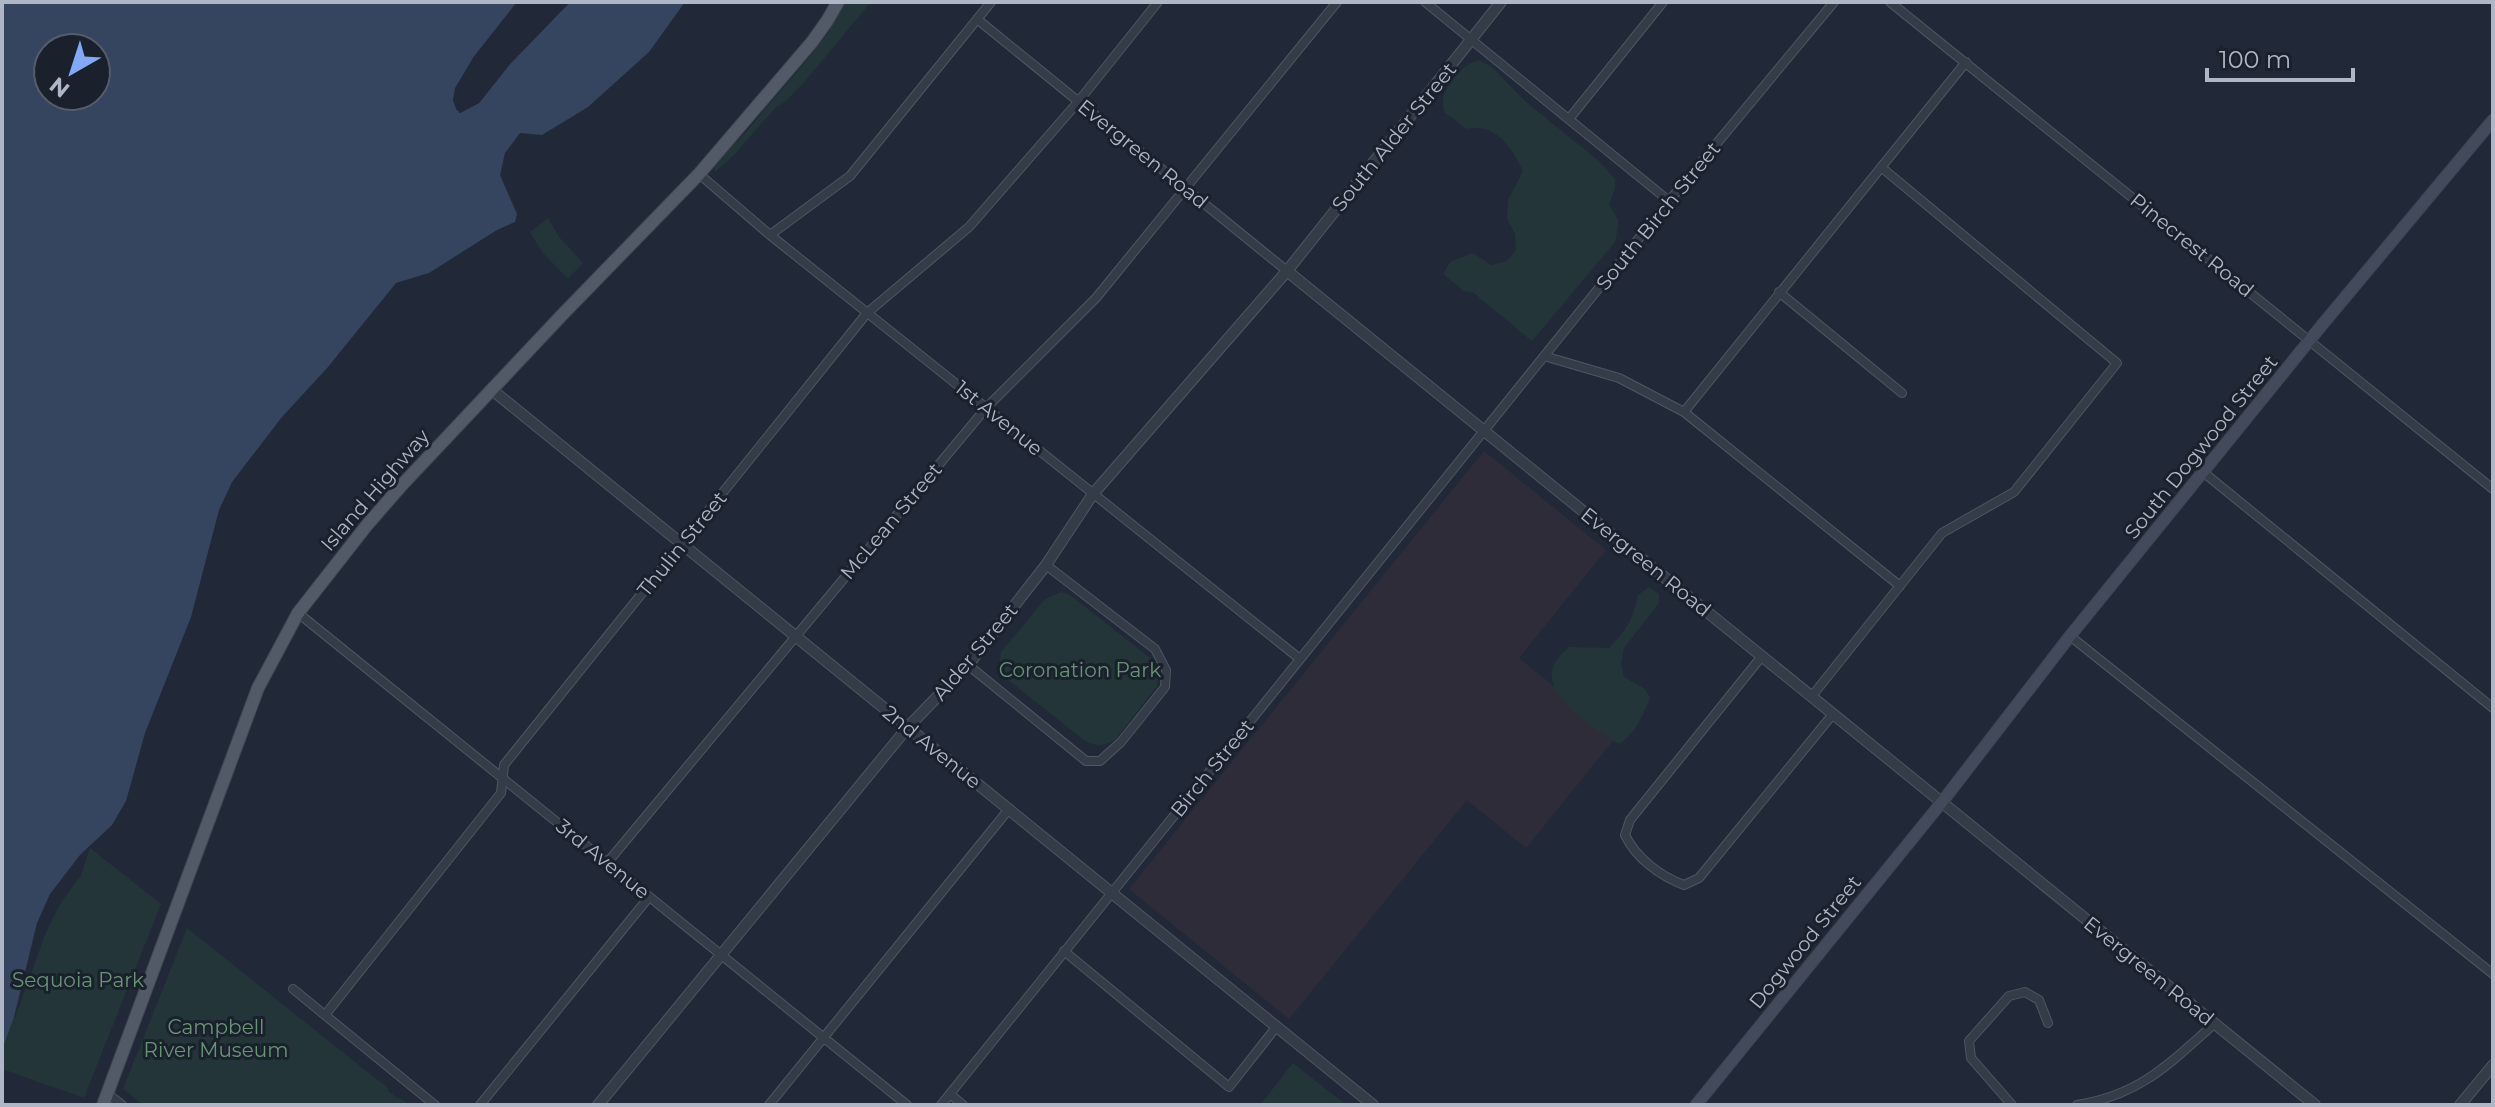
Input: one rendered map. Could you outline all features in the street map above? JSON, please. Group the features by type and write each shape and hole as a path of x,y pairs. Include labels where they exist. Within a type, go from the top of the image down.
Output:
{"main road":[{"name":"Island Highway","path":"106,1099 258,688 298,613 367,525 491,389 699,174 812,42 838,2"},
{"name":"South Dogwood Street","path":"1942,802 2070,636 2493,120"},
{"name":"Dogwood Street","path":"1696,1105 1942,802"}],"street":[{"path":"770,235 850,176 991,2"},
{"name":"Thulin Street","path":"325,1015 501,793 504,765 867,313 969,227 1078,102 1158,2"},
{"name":"McLean Street","path":"607,863 986,408 1096,298 1337,2"},
{"path":"1425,2 1669,201"},
{"name":"South Alder Street","path":"1287,271 1501,2"},
{"path":"1569,119 1663,2"},
{"name":"South Birch Street","path":"1484,431 1834,2"},
{"name":"Pinecrest Road","path":"1890,2 2493,489"},
{"name":"Evergreen Road","path":"977,19 2315,1105"},
{"path":"1684,412 1966,62"},
{"path":"1812,696 1942,533 2014,492 2117,363 1881,167"},
{"name":"1st Avenue","path":"699,174 770,235 1300,659"},
{"name":"Alder Street","path":"598,1105 908,727 968,665 1046,565 1093,494 1287,271"},
{"path":"1779,292 1902,393"},
{"path":"1544,356 1619,378 1684,412 1900,586"},
{"name":"2nd Avenue","path":"491,389 1373,1105"},
{"name":"Birch Street","path":"941,1105 1484,431"},
{"path":"2203,472 2493,708"},
{"path":"968,665 1086,761 1100,761 1121,742 1165,687 1166,670 1155,649 1046,565"},
{"name":"3rd Avenue","path":"298,613 907,1105"},
{"path":"2070,636 2493,974"},
{"path":"1762,656 1630,820 1625,835 1632,850 1669,880 1684,885 1699,878 1833,714"},
{"path":"769,1105 1009,809"},
{"path":"480,1105 649,897"},
{"path":"1064,951 1229,1087 1277,1026"},
{"path":"293,989 435,1105"},
{"path":"2012,1105 1971,1058 1969,1041 2009,996 2025,992 2039,1000 2048,1023"},
{"path":"2077,1105 2124,1093 2147,1080 2214,1024"},
{"path":"2460,1105 2493,1065"},
{"path":"950,1094 963,1105"},
{"path":"106,1099 122,1105"}],"shaded area":[{"path":"1484,451 1606,550 1519,658 1616,737 1526,848 1467,800 1289,1019 1129,889"}],"green space":[{"path":"845,2 871,2 805,81 715,172 714,164 746,132 812,54"},
{"path":"1479,60 1492,67 1526,102 1600,162 1615,179 1609,205 1619,221 1615,242 1532,341 1474,293 1464,291 1443,274 1450,262 1473,253 1491,265 1507,261 1516,250 1515,234 1507,219 1508,200 1523,171 1519,163 1508,146 1494,133 1477,128 1467,129 1444,112 1443,99 1452,81 1467,65"},
{"path":"548,218 559,237 583,263 568,279 542,252 530,232"},
{"path":"1649,587 1659,594 1659,603 1624,648 1621,664 1624,677 1645,689 1650,698 1634,729 1619,744 1571,710 1554,686 1552,673 1556,661 1569,647 1609,648 1628,624 1638,595"},
{"name":"Coronation Park","path":"1061,592 1070,595 1154,661 1159,670 1157,686 1115,740 1107,744 1096,745 1084,740 1003,676 999,666 1001,652 1045,599"},
{"name":"Sequoia Park","path":"90,848 161,904 84,1098 2,1069 2,1040 9,1014 15,1018 46,932 60,904 81,875"},
{"name":"Campbell River Museum","path":"187,928 409,1105 143,1105 123,1089"},
{"path":"1293,1063 1346,1105 1260,1105"}],"water":[{"path":"2,2 517,2 473,58 453,100 460,113 479,103 510,64 570,2 685,2 649,52 588,107 542,135 520,133 505,153 500,175 517,214 515,222 429,273 396,283 328,367 282,417 232,482 219,510 191,617 145,733 126,801 112,825 80,855 50,894 37,923 14,1017 2,1050"}],"pier":[{"path":"517,2 521,2 476,60 459,90 457,100 461,108 476,100 540,26 564,2 570,2 510,64 479,103 460,113 453,100 455,88 473,58"}]}
